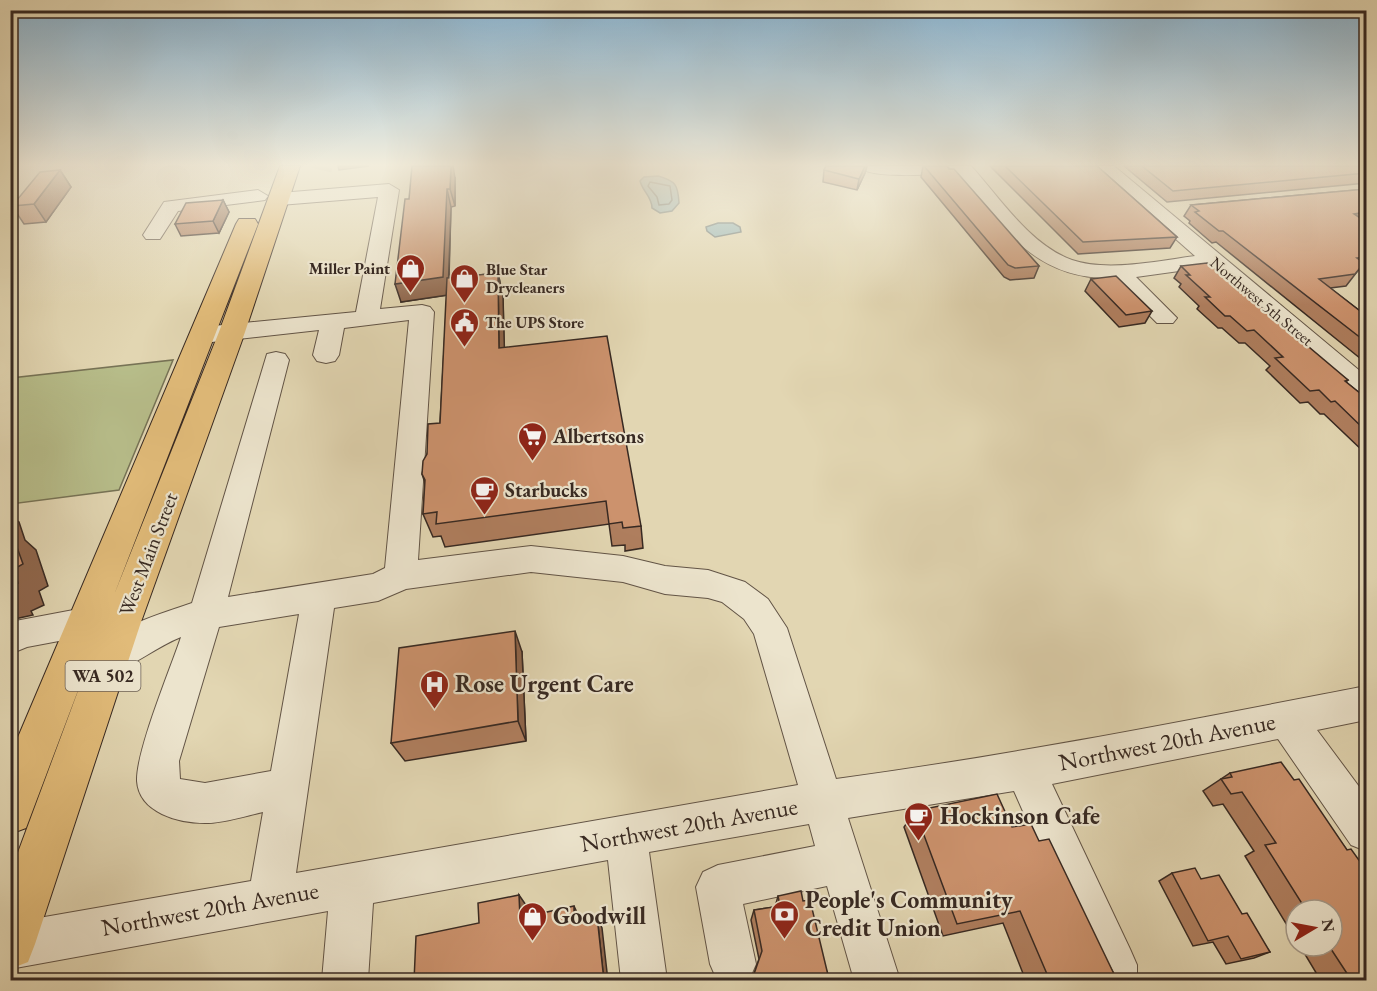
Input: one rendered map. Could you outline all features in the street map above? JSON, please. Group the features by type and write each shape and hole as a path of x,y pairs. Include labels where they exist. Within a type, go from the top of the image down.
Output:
{"highway":[{"name":"West Main Street","path":"10,945 110,658 217,334 263,212"},
{"name":"West Main Street","path":"10,812 84,623 217,334"}],"street":[{"path":"153,235 167,212"},
{"path":"367,318 385,212"},
{"path":"1003,212 1037,249 1068,267 1092,272 1213,260"},
{"name":"Northwest 5th Street","path":"1156,212 1366,389"},
{"path":"1117,270 1164,318"},
{"path":"217,334 422,312 401,576"},
{"path":"326,355 333,321"},
{"path":"276,360 206,615 159,761 157,783 169,797 205,802 287,788"},
{"path":"110,658 144,636 206,615 378,587 401,576 531,559 623,569 665,580 708,584 733,592 756,609 770,628 877,981"},
{"path":"270,898 319,596"},
{"path":"10,639 21,633 84,623"},
{"name":"Northwest 20th Avenue","path":"10,945 822,801 1025,770 1366,703"},
{"path":"1286,719 1366,830"},
{"path":"1025,770 1114,965 1114,981"},
{"path":"626,837 644,981"},
{"path":"733,964 718,887 841,862"},
{"path":"345,981 352,884"}],"green space":[{"path":"173,360 119,490 11,504 11,378"}],"water":[{"path":"718,223 733,223 740,227 741,232 715,237 707,231 706,227"}],"building":[{"path":"181,212 217,212 213,221 175,224"},
{"path":"403,212 446,212 443,277 395,284"},
{"path":"963,212 992,212 1039,266 1015,268 1008,265"},
{"path":"1052,212 1149,212 1177,237 1083,242"},
{"path":"1195,212 1365,212 1354,214 1366,222 1366,257 1357,258 1364,263 1355,274 1319,279 1366,314 1366,342 1223,231 1219,231"},
{"path":"1207,263 1348,380 1345,381 1366,398 1366,431 1335,401 1331,402 1319,390 1310,391 1275,358 1283,357 1254,330 1247,331 1230,316 1225,316 1205,297 1210,297 1186,275 1190,275 1181,266"},
{"name":"Albertsons","path":"498,273 499,348 607,336 641,526 623,528 622,522 609,524 606,501 436,524 437,512 423,514 425,480 422,474 423,461 427,454 428,424 440,423 447,278"},
{"path":"1116,276 1152,311 1126,315 1091,279"},
{"path":"10,528 23,564 14,569 18,583 10,587"},
{"path":"515,631 518,721 391,743 399,648"},
{"path":"1281,762 1294,780 1299,779 1347,850 1351,849 1366,870 1366,973 1350,978 1337,958 1344,958 1344,898 1298,898 1265,845 1276,843 1242,792 1231,794 1221,779 1232,777 1230,773"},
{"path":"997,794 1012,827 1031,824 1039,841 1049,839 1114,974 1088,981 1050,981 1020,911 957,924 915,811"},
{"path":"1195,868 1201,879 1219,875 1242,914 1247,913 1270,952 1241,959 1228,936 1208,941 1172,873"},
{"name":"People's Community Credit Union","path":"801,891 803,901 810,900 828,975 798,981 727,981 726,975 754,974 762,951 754,910 780,906 778,896"},
{"name":"Goodwill","path":"519,895 520,918 574,906 574,921 597,916 604,981 414,981 416,936 479,923 478,903"}],"place":[{"name":"Miller Paint","path":"411,294"},
{"name":"Blue Star Drycleaners","path":"465,304"},
{"name":"The UPS Store","path":"464,348"},
{"name":"Albertsons","path":"532,462"},
{"name":"Starbucks","path":"484,516"},
{"name":"Rose Urgent Care","path":"434,710"},
{"name":"Hockinson Cafe","path":"919,842"},
{"name":"People's Community Credit Union","path":"784,940"},
{"name":"Goodwill","path":"532,942"}]}
